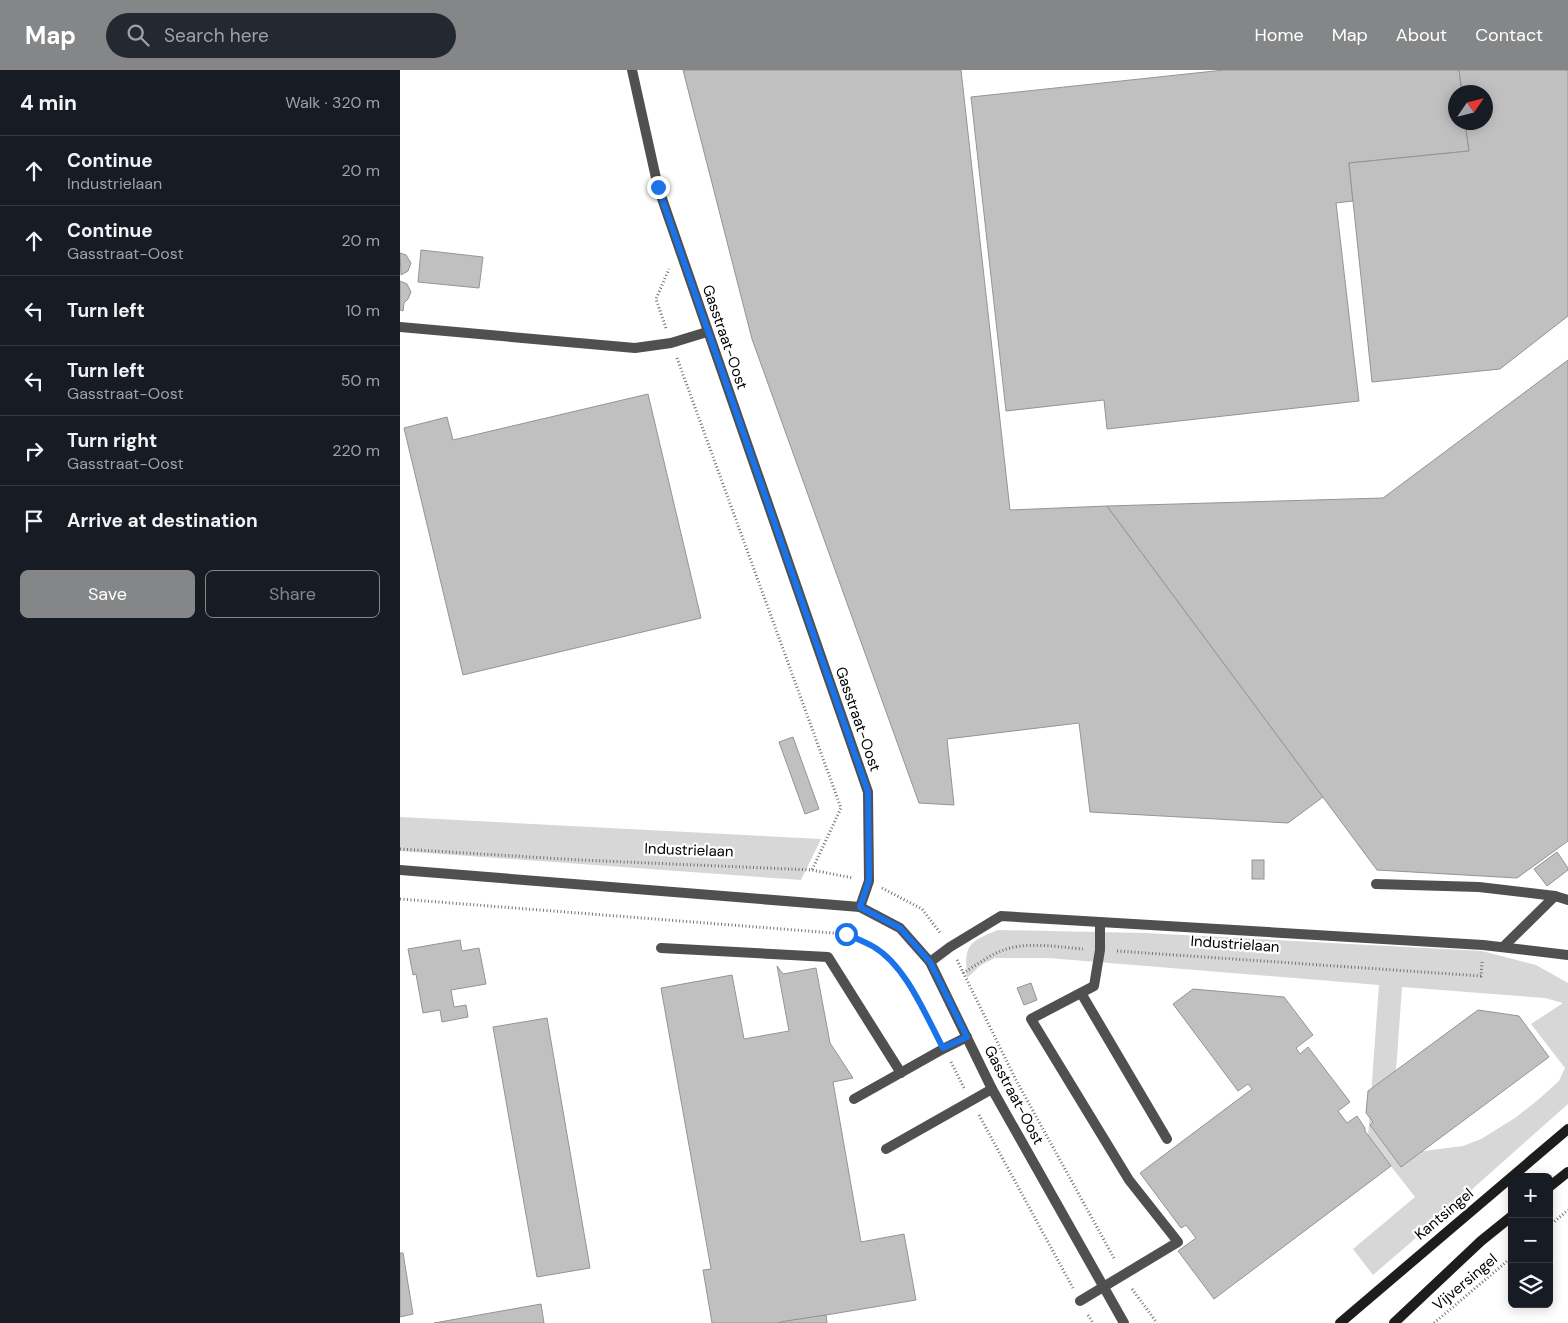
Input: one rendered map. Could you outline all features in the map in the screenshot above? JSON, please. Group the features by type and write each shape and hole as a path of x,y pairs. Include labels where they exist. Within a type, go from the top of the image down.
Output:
{"street":[{"name":"Gasstraat-Oost","path":"632,70 658,187 868,792 869,880 860,907 900,928 930,962 992,1089 1124,1323"},
{"path":"400,327 635,348 671,342 707,332"},
{"path":"400,870 860,907"},
{"path":"1376,884 1479,887 1556,896 1568,900"},
{"path":"1503,947 1556,896"},
{"name":"Industrielaan","path":"930,962 950,947 1001,916 1483,945 1568,954"},
{"path":"1080,1301 1178,1242 1129,1180 1031,1019 1094,986 1100,950 1100,922"},
{"path":"661,948 828,956 901,1073"},
{"path":"1081,993 1167,1139"},
{"path":"854,1099 943,1048 967,1037"},
{"path":"886,1149 992,1089"},
{"name":"Kantsingel","path":"1340,1323 1568,1129"},
{"path":"1553,1183 1568,1172"},
{"path":"1394,1323 1481,1241 1510,1218"}],"path":[{"path":"678,248 656,299 841,808 812,870"},
{"name":"Industrielaan","path":"400,849 580,860 812,870 869,880 922,909 950,947"},
{"path":"400,899 846,934 875,947 897,966 910,986 1093,1323"},
{"name":"Industrielaan","path":"963,973 1001,951 1015,946 1040,946 1481,976 1483,945"},
{"name":"Gasstraat-Oost","path":"950,947 1016,1080 1123,1275 1157,1323"},
{"path":"1553,1223 1568,1210"},
{"name":"Vijversingel","path":"1434,1323 1508,1261"}],"shaded area":[{"path":"400,817 821,839 801,880 400,851"},
{"path":"998,930 1145,933 1482,951 1536,965 1568,983 1568,1104 1373,1275 1353,1249 1415,1197 1368,1137 1379,985 1048,958 995,958 981,965 967,978 966,958 970,946 980,938","holes":["1402,987 1545,998 1563,1003 1531,1024 1565,1068 1559,1081 1515,1118 1481,1139 1463,1146 1424,1151 1393,1113"]}],"building":[{"path":"683,70 961,70 1010,510 1107,506 1323,797 1288,823 1090,812 1079,723 947,739 954,805 919,803 752,339"},
{"path":"1224,70 1459,70 1461,85 1448,85 1448,130 1466,130 1469,151 1349,163 1353,201 1336,203 1359,401 1107,429 1104,400 1006,411 971,97"},
{"path":"1459,70 1568,70 1568,316 1500,369 1372,382 1349,163 1469,151 1466,130 1493,130 1493,85 1461,85"},
{"path":"421,250 483,257 479,288 418,282"},
{"path":"400,253 406,255 411,263 408,271 401,275"},
{"path":"400,281 407,284 411,292 404,303 403,311 400,310"},
{"path":"1568,360 1568,841 1517,878 1377,870 1107,506 1383,498"},
{"path":"648,394 701,618 463,675 404,428 447,417 453,440"},
{"path":"793,737 819,809 805,814 779,742"},
{"path":"1557,852 1568,870 1547,886 1534,869"},
{"path":"1252,860 1264,860 1264,879 1252,879"},
{"path":"460,940 462,951 479,948 486,984 451,990 454,1007 466,1005 468,1017 442,1022 440,1010 423,1013 416,974 413,975 408,949"},
{"path":"777,966 783,974 816,968 830,1043 853,1078 833,1082 861,1242 904,1234 916,1300 778,1323 712,1323 703,1270 711,1269 661,988 732,975 744,1039 789,1031"},
{"path":"1031,983 1037,1000 1024,1005 1017,988"},
{"path":"1193,989 1284,997 1313,1035 1296,1048 1300,1054 1308,1047 1350,1102 1338,1111 1347,1123 1357,1116 1365,1131 1391,1166 1214,1299 1178,1251 1196,1238 1186,1225 1181,1228 1140,1173 1252,1089 1248,1084 1238,1091 1173,1004"},
{"path":"1478,1010 1519,1016 1549,1057 1401,1167 1370,1125 1373,1122 1366,1113 1368,1091"},
{"path":"547,1018 590,1268 537,1277 493,1027"},
{"path":"400,1253 403,1253 413,1314 400,1317"},
{"path":"541,1304 544,1323 434,1323"},
{"path":"826,1315 827,1323 778,1323 786,1321"}],"route":[{"path":"658,187 868,792 869,880 860,907 900,928 930,962 967,1037 943,1048 910,986 897,966 875,947 846,934"}]}
